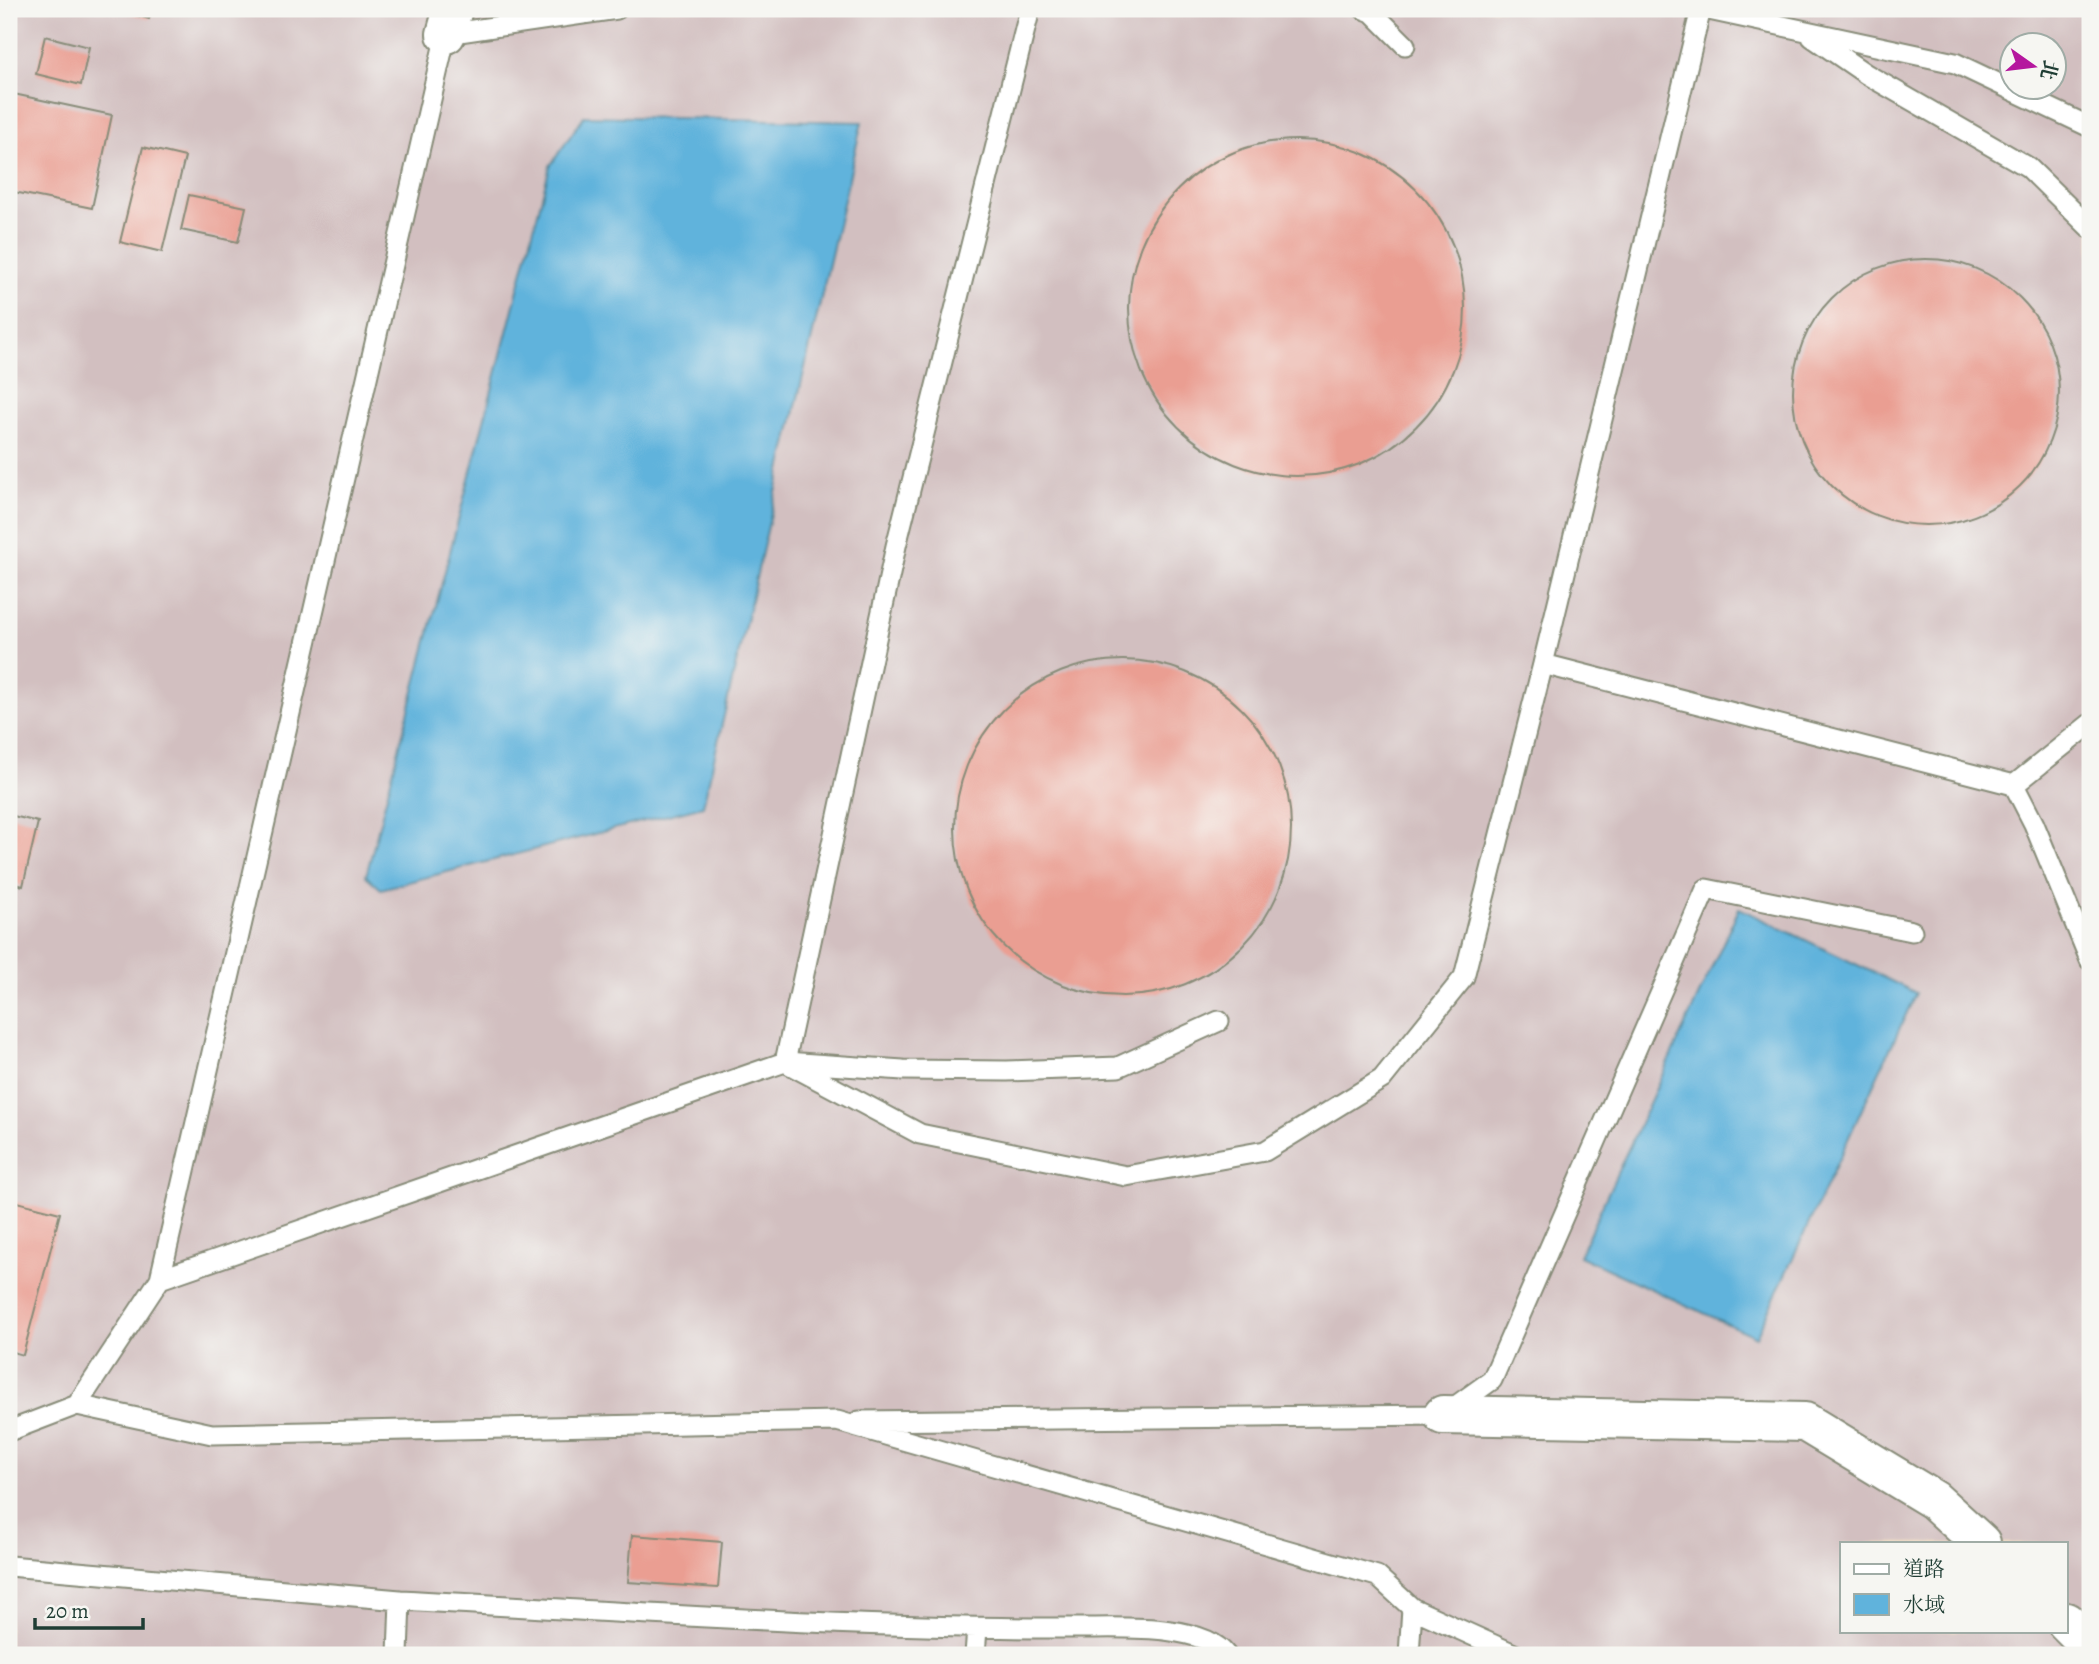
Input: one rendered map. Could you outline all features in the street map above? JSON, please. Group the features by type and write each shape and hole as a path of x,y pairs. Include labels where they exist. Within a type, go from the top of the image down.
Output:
{"street":[{"path":"1443,1415 1805,1422 1934,1500 1980,1542"},
{"path":"2068,1624 2090,1646"}],"lane":[{"path":"77,1405 160,1279 450,21 617,9"},
{"path":"785,1062 897,546 1030,9"},
{"path":"1364,9 1372,12 1405,45"},
{"path":"785,1062 920,1134 1126,1176 1265,1151 1382,1079 1464,977 1702,9 1955,63 2090,127"},
{"path":"1803,30 1867,74 2028,167 2090,228"},
{"path":"1543,664 2014,785 2034,824 2090,960"},
{"path":"2014,785 2090,724"},
{"path":"9,1431 77,1405 212,1433 837,1421 1443,1415 1492,1380 1706,889 1912,931"},
{"path":"160,1279 785,1062 903,1070 1007,1072 1118,1068 1219,1021"},
{"path":"837,1421 1377,1576 1412,1608 1516,1655"},
{"path":"9,1566 400,1600 977,1628 1158,1628 1219,1644 1226,1655"},
{"path":"398,1655 400,1600"},
{"path":"1409,1655 1412,1608"},
{"path":"975,1655 977,1628"}],"shaded area":[{"path":"9,9 2090,9 2090,1655 9,1655"}],"water":[{"path":"584,116 862,122 703,806 381,889 366,876 550,166"},
{"path":"1739,908 1916,993 1756,1337 1579,1256"}],"building":[{"path":"115,9 152,9 149,19"},
{"path":"45,36 89,47 81,85 36,74"},
{"path":"9,93 112,115 92,208 9,191"},
{"path":"1297,140 1330,143 1361,153 1390,168 1416,189 1437,215 1452,244 1462,275 1465,308 1462,341 1452,372 1437,401 1416,427 1390,448 1361,463 1330,473 1297,476 1264,473 1233,463 1204,448 1178,427 1157,401 1142,372 1132,341 1129,308 1132,275 1142,244 1157,215 1178,189 1204,168 1233,153 1264,143"},
{"path":"143,147 185,157 162,252 120,242"},
{"path":"189,195 246,207 238,242 181,230"},
{"path":"1926,259 1977,269 2000,281 2020,298 2037,318 2049,341 2059,392 2049,443 2037,466 2020,486 2000,503 1977,515 1926,525 1875,515 1852,503 1832,486 1815,466 1803,443 1793,392 1803,341 1815,318 1832,298 1852,281 1875,269"},
{"path":"1123,660 1156,664 1187,673 1216,689 1241,710 1262,735 1278,764 1287,795 1291,828 1287,861 1278,892 1262,921 1241,946 1216,967 1187,983 1156,992 1123,996 1090,992 1059,983 1030,967 1005,946 984,921 968,892 959,861 955,828 959,795 968,764 984,735 1005,710 1030,689 1059,673 1090,664"},
{"path":"9,815 38,822 23,886 9,882"},
{"path":"9,1200 60,1213 23,1355 9,1351"},
{"path":"632,1535 722,1542 718,1588 628,1582"}]}
